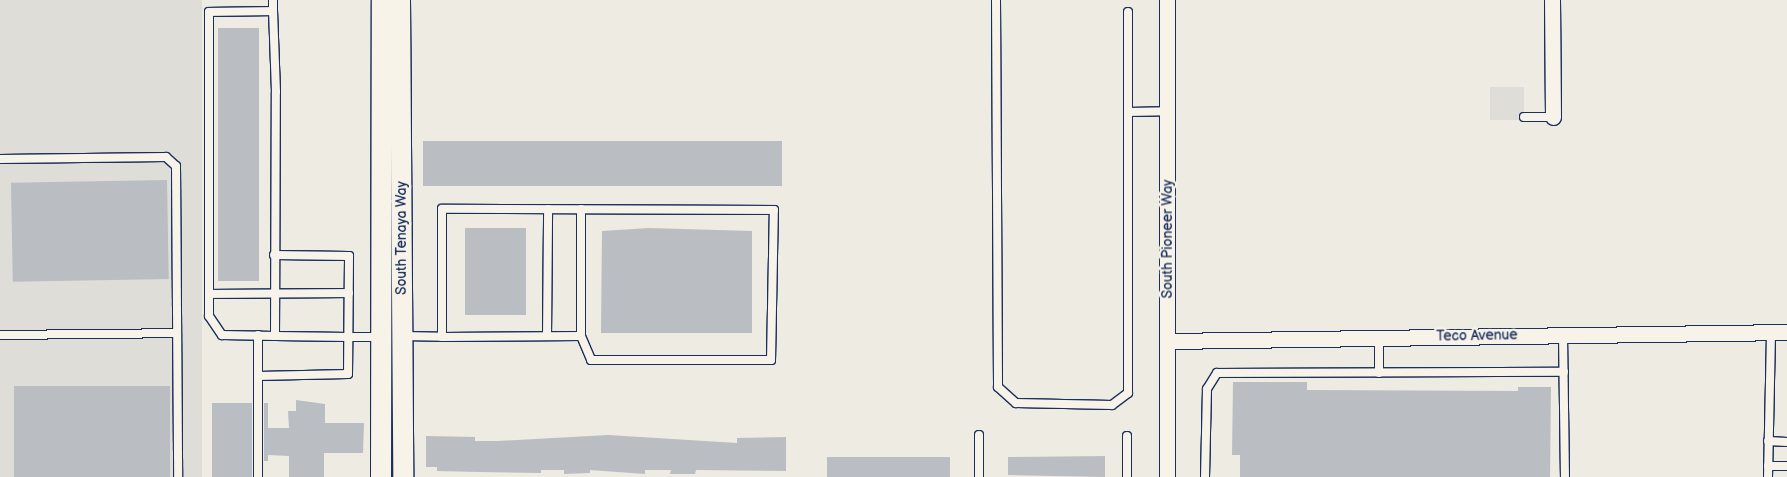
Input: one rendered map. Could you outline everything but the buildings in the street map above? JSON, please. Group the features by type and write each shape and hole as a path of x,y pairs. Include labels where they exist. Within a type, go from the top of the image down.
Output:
{"street":[{"name":"South Tenaya Way","path":"382,0 392,336 403,477"},
{"name":"South Tenaya Way","path":"381,477 392,336 400,0"},
{"name":"South Pioneer Way","path":"1167,0 1167,477"},
{"path":"1552,0 1553,117"},
{"name":"Teco Avenue","path":"1168,341 1787,332"}],"lane":[{"path":"273,0 276,92 275,336"},
{"path":"996,0 998,387 1016,403 1112,405 1128,392 1128,12"},
{"path":"273,11 209,12 209,316 222,335 348,337 581,336"},
{"path":"1128,112 1167,111"},
{"path":"1524,117 1553,117"},
{"path":"0,159 166,158 176,166 178,477"},
{"path":"442,337 442,209 581,209 774,210 771,360 591,360 581,336 581,209"},
{"path":"547,336 548,209"},
{"path":"258,376 348,374 349,256 274,256"},
{"path":"209,294 349,293"},
{"path":"1768,477 1771,332"},
{"path":"0,335 177,333"},
{"path":"1563,335 1565,477"},
{"path":"258,336 258,477"},
{"path":"1379,338 1380,373"},
{"path":"1205,477 1207,389 1217,373 1564,372"},
{"path":"979,435 979,477"},
{"path":"1127,436 1127,477"},
{"path":"1768,441 1787,442"},
{"path":"1768,466 1787,466"}],"shaded area":[{"path":"0,0 202,0 202,477 0,477"},
{"path":"1490,87 1524,87 1524,120 1490,120"}]}
